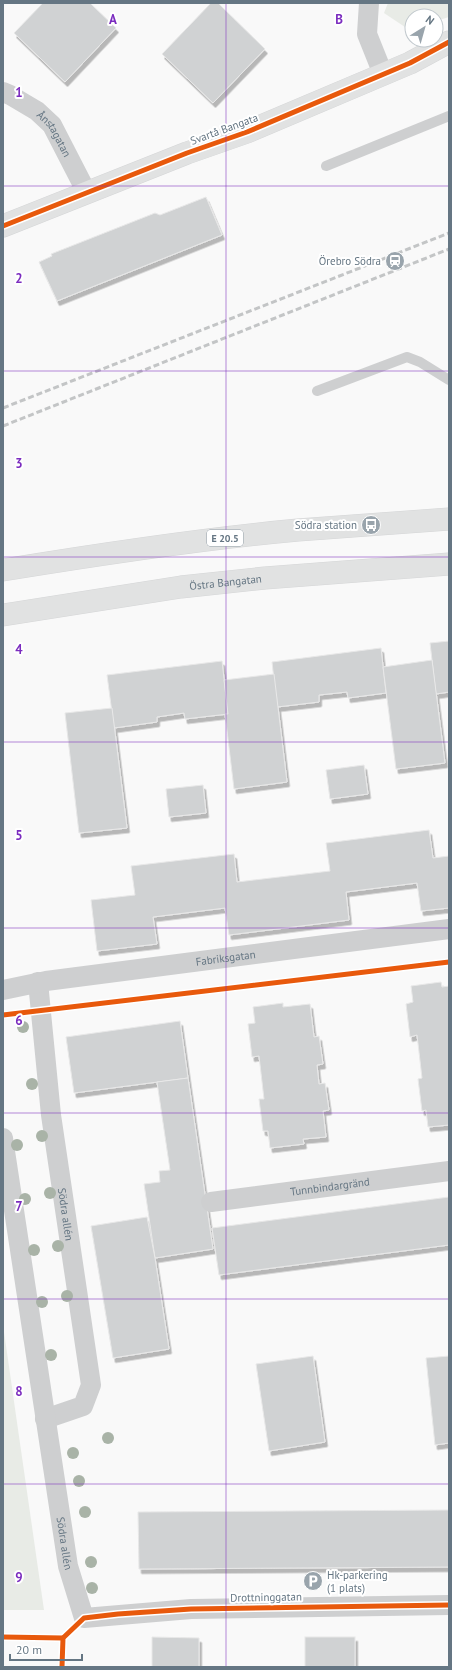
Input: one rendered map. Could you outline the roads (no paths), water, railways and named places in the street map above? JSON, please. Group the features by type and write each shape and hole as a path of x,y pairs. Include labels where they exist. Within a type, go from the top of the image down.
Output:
{"main road":[{"name":"Svartå Bangata","path":"3,226 187,153 247,132 410,63 449,42"},
{"name":"E 20.5","path":"3,570 87,556 222,538 297,530 449,519"},
{"name":"Östra Bangatan","path":"3,615 181,587 265,578 449,564"}],"street":[{"path":"369,3 367,34 383,74"},
{"name":"Ånstagatan","path":"3,92 37,111 52,125 87,193"},
{"name":"Fabriksgatan","path":"3,990 38,982 449,929"},
{"name":"Södra allén","path":"38,982 51,1115 91,1386 83,1406 45,1419"},
{"name":"Södra allén","path":"3,1138 68,1566 84,1618"},
{"name":"Tunnbindargränd","path":"211,1202 449,1171"},
{"name":"Drottninggatan","path":"84,1618 191,1608 449,1605"}],"lane":[{"path":"326,166 449,116"},
{"path":"317,391 407,357 420,362 449,380"}],"railway":[{"path":"3,408 449,233"},
{"path":"3,426 449,249"}],"place":[{"name":"Örebro Södra","path":"395,261"},
{"name":"Södra station","path":"371,525"},
{"name":"Hk-parkering (1 plats)","path":"313,1581"}]}
